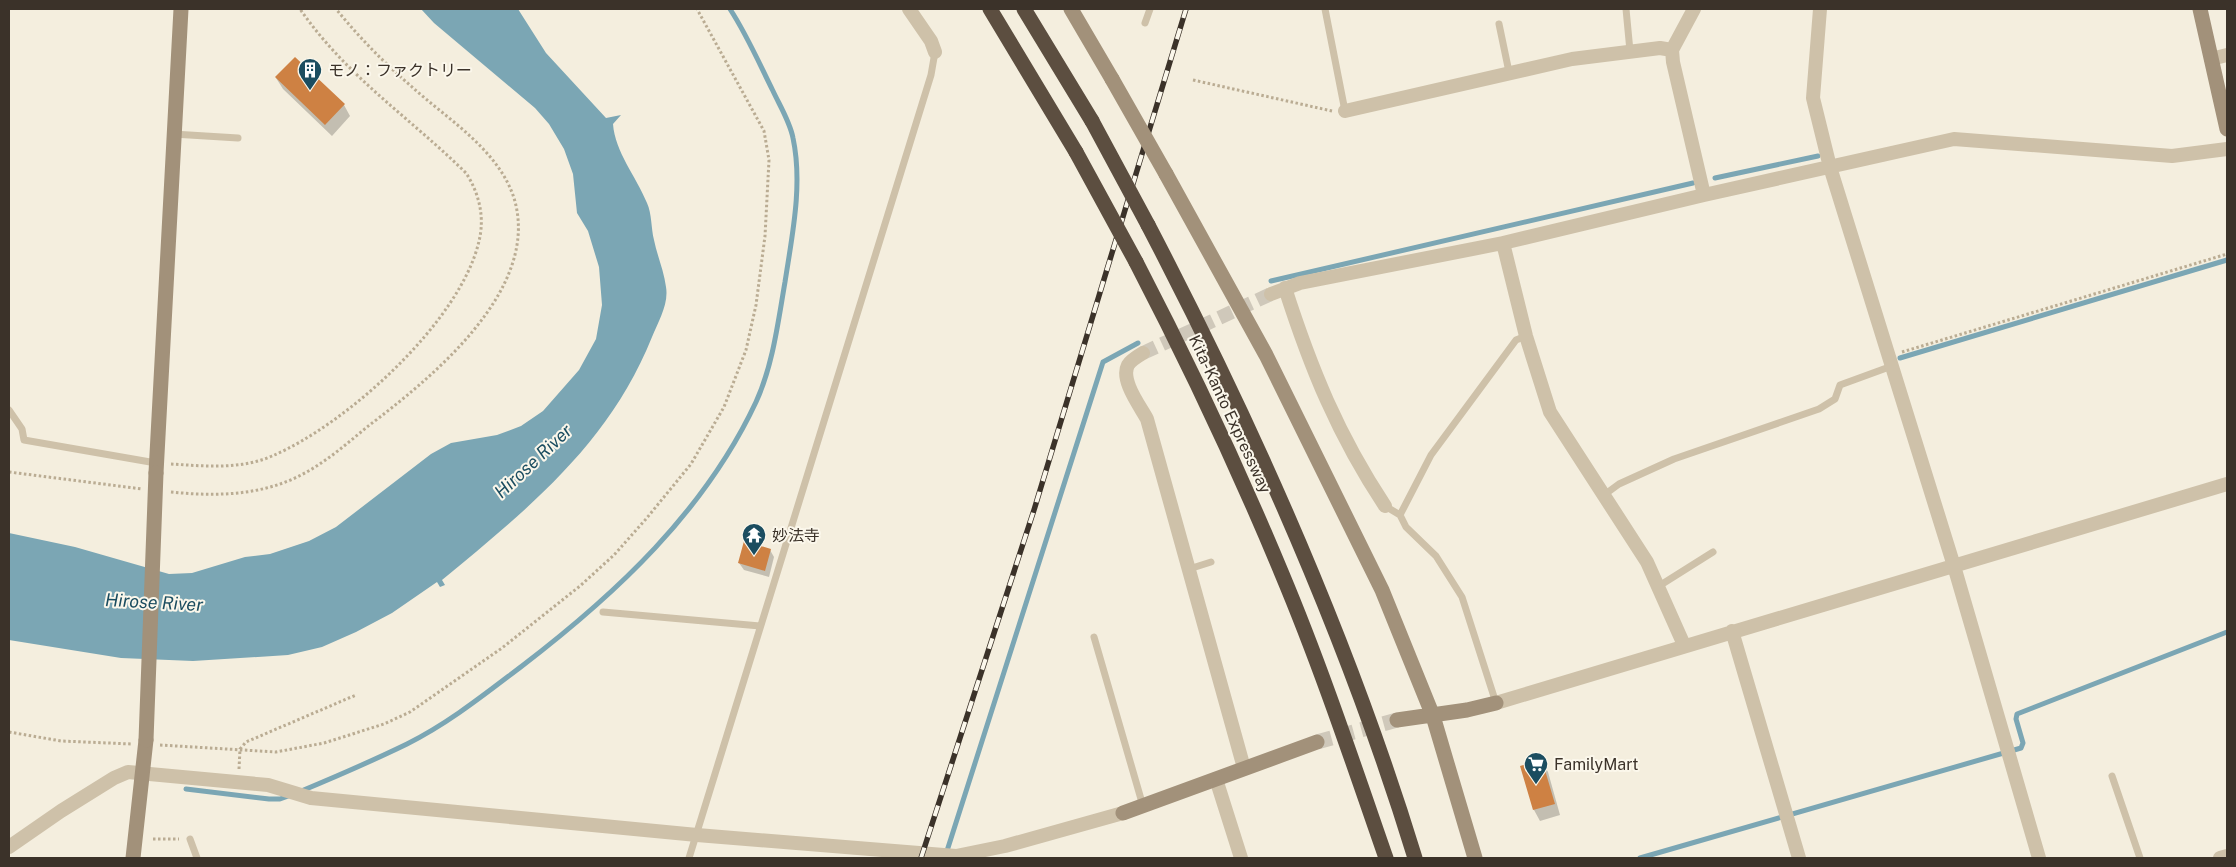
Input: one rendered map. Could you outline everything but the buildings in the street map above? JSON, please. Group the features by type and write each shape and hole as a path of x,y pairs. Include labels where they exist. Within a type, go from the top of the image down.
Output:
{"highway":[{"name":"Kita-Kanto Expressway","path":"990,9 1076,152 1136,262 1210,412 1279,567 1330,698 1386,858"},
{"name":"Kita-Kanto Expressway","path":"1024,9 1092,121 1196,317 1281,497 1354,679 1415,858"}],"street":[{"path":"133,858 146,743 161,467 173,134 181,9"},
{"path":"909,9 932,41 935,52"},
{"path":"1071,9 1166,174 1266,355 1349,519 1382,590 1432,716 1475,858"},
{"path":"1694,9 1672,50 1676,82 1704,195"},
{"path":"1820,9 1813,98 1830,167 1954,566 2039,858"},
{"path":"2200,9 2227,129"},
{"path":"1345,111 1572,59 1630,52 1672,50"},
{"path":"2211,59 2227,55"},
{"path":"1272,294 1300,283 1503,243 1704,195 1954,139 2172,156 2227,149"},
{"path":"1503,243 1526,336 1550,412 1626,528 1659,586 1684,645"},
{"path":"1285,288 1309,360 1325,399 1385,506"},
{"path":"1143,353 1129,363 1125,372 1147,419 1244,768"},
{"path":"1397,720 1432,716 1496,702 2227,484"},
{"path":"1732,631 1799,858"},
{"path":"9,847 114,778 128,772 144,772 268,784 311,798 697,835 958,857 1124,813 1317,742"},
{"path":"1216,778 1241,858"},
{"path":"2220,858 2227,856"}],"lane":[{"path":"1145,23 1150,9"},
{"path":"1325,9 1345,111"},
{"path":"1626,9 1630,52"},
{"path":"1499,24 1509,72"},
{"path":"689,858 931,75 935,52"},
{"path":"173,134 238,138"},
{"path":"1400,515 1431,455 1516,340 1526,336"},
{"path":"1604,495 1619,484 1674,459 1819,409 1835,399 1840,385 1891,361"},
{"path":"9,410 22,430 24,440 161,467"},
{"path":"1385,506 1400,515 1406,527 1436,556 1462,597 1496,702"},
{"path":"1659,586 1713,552"},
{"path":"1189,568 1211,562"},
{"path":"603,612 760,626"},
{"path":"1094,637 1143,806"},
{"path":"2112,776 2140,858"},
{"path":"190,839 198,858"}],"path":[{"path":"161,467 221,466 253,462 296,445 317,432 364,396 431,329 465,279 478,246 481,214 480,203 472,182 466,173 373,92 343,63 300,9"},
{"path":"166,492 194,495 232,494 262,490 288,481 313,469 391,409 450,357 490,308 514,258 518,237 514,200 509,184 497,166 467,134 376,53 336,9"},
{"path":"9,732 61,741 146,743 276,752 324,743 384,724 436,695 547,614 614,555 669,493 710,435 736,379 752,327 765,236 769,149 764,131 697,9"},
{"path":"1193,80 1334,112 1345,111"},
{"path":"1891,361 2227,254"},
{"path":"9,472 146,490"},
{"path":"238,782 240,749 246,742 356,695"},
{"path":"153,840 190,839"}],"water":[{"name":"Hirose River","path":"421,9 518,9 546,53 606,118 621,115 613,124 615,134 622,154 649,207 655,246 664,275 667,293 662,313 652,337 634,375 613,410 563,472 505,527 442,580 445,585 440,587 437,582 392,613 322,647 288,655 193,661 121,658 9,640 9,533 75,547 169,574 192,573 245,557 270,554 309,541 336,527 431,454 451,443 497,435 521,426 543,411 579,370 596,339 602,305 599,267 588,231 577,213 573,174 564,149 549,124 535,108 434,23"}],"waterway":[{"path":"299,792 422,736 480,697 557,638 624,580 655,548 711,479 735,442 756,402 771,358 793,229 797,174 792,132 747,39 730,9"},
{"path":"1715,178 1818,156"},
{"path":"1271,281 1693,183"},
{"path":"1900,358 2227,260"},
{"path":"946,854 1103,362 1138,343"},
{"path":"1640,858 2021,748 2023,743 2016,719 2017,714 2227,632"},
{"path":"186,789 269,799 280,799 291,795"}],"tunnel":[{"path":"1143,353 1271,294"},
{"path":"1317,742 1397,720"}],"railway":[{"path":"921,858 1034,510 1186,9"}],"place":[{"name":"モノ：ファクトリー","path":"310,91"},
{"name":"妙法寺","path":"754,556"},
{"name":"FamilyMart","path":"1536,785"}]}
